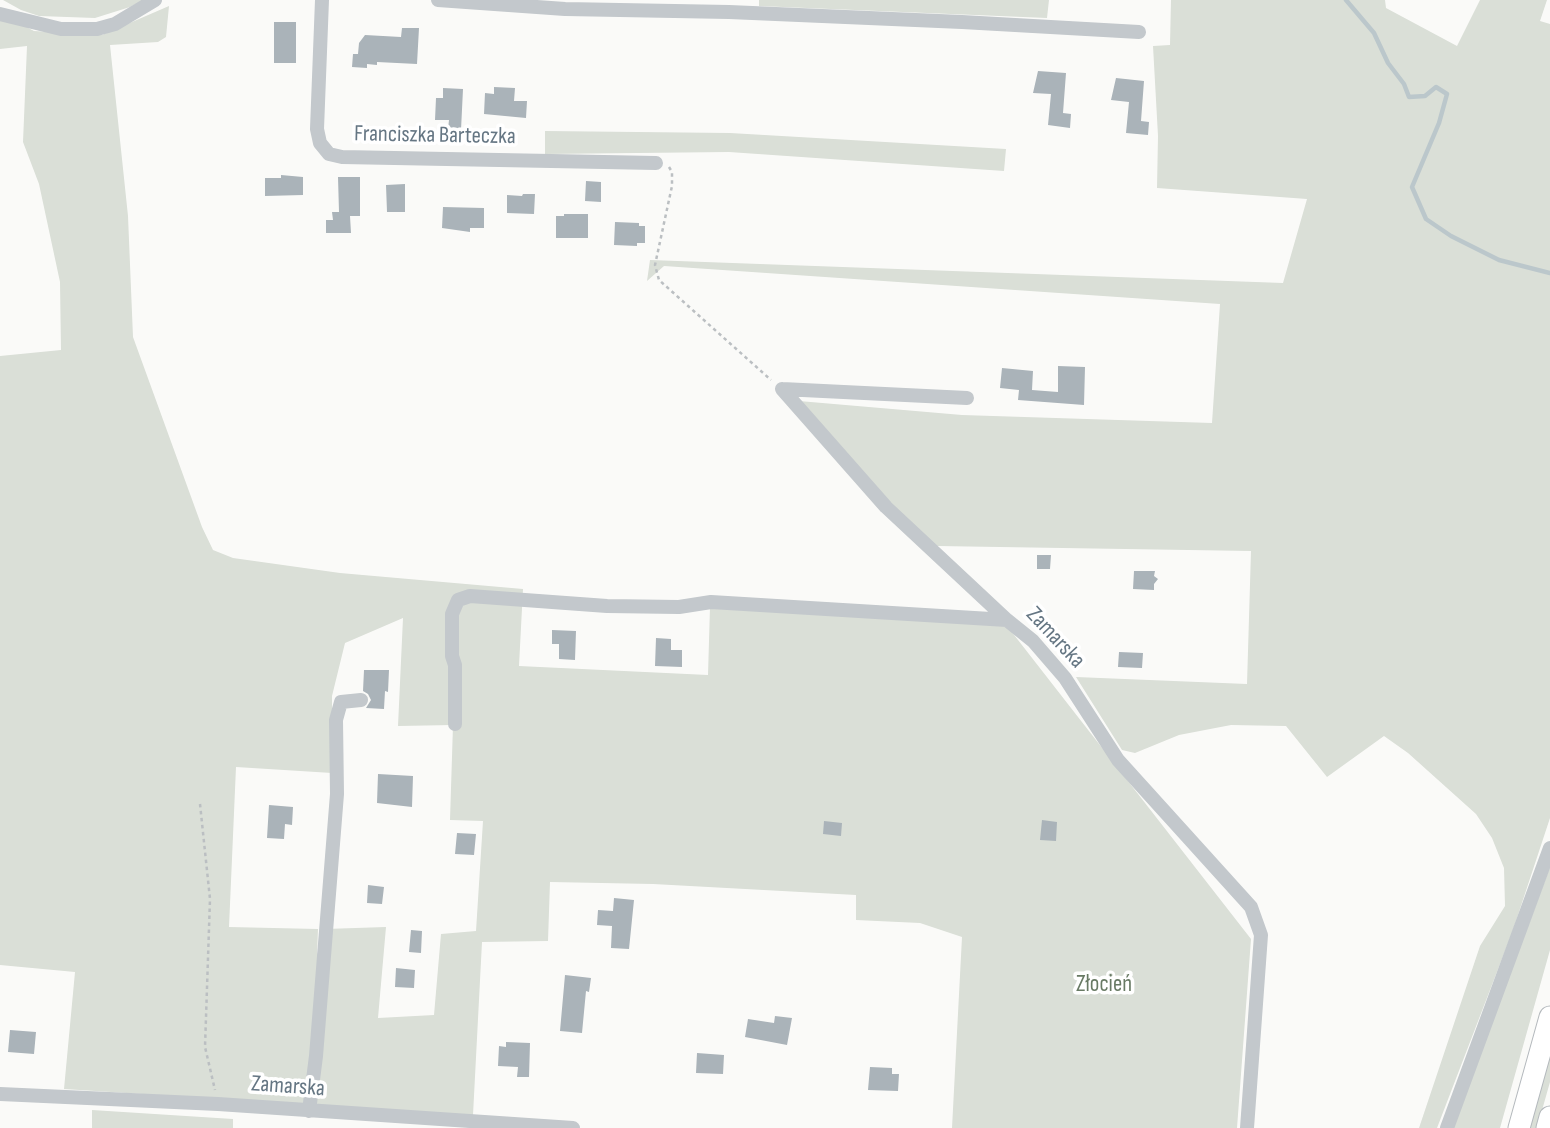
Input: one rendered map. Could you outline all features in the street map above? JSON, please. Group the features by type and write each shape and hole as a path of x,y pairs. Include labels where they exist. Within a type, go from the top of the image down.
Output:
{"highway":[{"path":"1519,1128 1550,1017"},
{"path":"1547,1128 1550,1116"}],"street":[{"path":"0,14 61,29 97,29 115,24 155,0"},
{"name":"Franciszka Barteczka","path":"322,0 317,129 320,143 330,154 342,157 656,163"},
{"path":"438,0 552,8 921,20 1139,32"},
{"path":"782,389 967,398"},
{"name":"Zamarska","path":"782,389 886,507 1041,650 1065,678 1118,760 1251,907 1261,935 1247,1128"},
{"path":"455,724 452,614 458,600 470,596 607,606 679,607 711,602 1007,620"},
{"path":"309,1111 316,1056 337,794 335,720 341,702 360,700"},
{"path":"1447,1128 1550,848"},
{"name":"Zamarska","path":"0,1094 218,1104 573,1128"}],"path":[{"path":"656,163 668,165 672,172 672,186 655,265 659,280 782,389"},
{"path":"200,804 210,899 205,1047 218,1104"}],"green space":[{"path":"3,0 143,0 95,18 39,16"},
{"path":"759,0 1049,0 1047,18 759,6"},
{"path":"1171,0 1385,0 1386,8 1457,46 1480,0 1547,0 1540,21 1550,24 1550,818 1513,930 1437,1128 1419,1128 1480,946 1505,906 1504,868 1492,838 1476,814 1408,753 1384,736 1327,777 1286,726 1231,725 1179,735 1135,753 1122,750 1076,677 1247,684 1251,551 937,546 892,506 799,401 962,415 1212,423 1220,304 664,266 647,281 650,260 1283,283 1307,199 1157,188 1158,136 1153,46 1170,45"},
{"name":"Złocień","path":"169,6 166,37 158,42 110,45 128,216 133,337 202,527 213,550 233,558 340,573 523,589 519,666 708,675 710,607 1004,622 1251,939 1237,1128 952,1128 962,937 920,923 856,920 856,895 653,884 550,882 548,941 482,942 473,1115 64,1089 75,972 0,965 0,356 61,350 60,282 39,184 23,142 27,46 0,49 0,13 34,31 102,35","holes":["403,618 398,726 453,725 450,820 483,821 476,931 441,934 434,1015 378,1018 386,927 325,929 317,955 318,929 229,927 236,767 332,773 332,696 345,643"]},
{"path":"545,131 730,133 1006,149 1004,171 729,152 545,154"},
{"path":"1550,867 1550,950 1500,1128 1453,1128"},
{"path":"1550,1050 1550,1082 1537,1128 1528,1128"},
{"path":"92,1110 233,1119 233,1128 92,1128"}],"building":[{"path":"274,22 296,22 296,63 274,63"},
{"path":"402,28 419,28 417,64 377,62 377,65 367,64 367,68 352,67 353,54 358,54 359,43 365,35 401,37"},
{"path":"1038,71 1066,73 1063,113 1071,114 1070,128 1048,125 1051,94 1033,93"},
{"path":"1116,78 1144,81 1141,121 1149,122 1148,135 1126,133 1129,102 1111,100"},
{"path":"494,87 515,88 514,101 527,101 526,118 484,114 485,93 494,94"},
{"path":"443,88 463,89 461,130 448,129 449,120 435,120 436,98 443,98"},
{"path":"281,175 303,177 303,195 265,196 265,178 281,178"},
{"path":"338,177 360,177 360,216 350,216 351,233 326,233 326,220 333,220 332,212 339,212"},
{"path":"586,181 601,182 601,202 585,201"},
{"path":"405,184 405,212 387,212 386,185"},
{"path":"535,194 534,214 507,213 507,195"},
{"path":"443,207 484,208 484,228 470,228 470,232 442,228"},
{"path":"588,214 588,238 556,238 556,216"},
{"path":"615,222 639,223 639,226 645,226 645,243 637,243 637,246 614,245"},
{"path":"1058,366 1085,367 1084,405 1018,400 1019,390 1000,388 1002,368 1033,371 1032,390 1058,392"},
{"path":"1037,555 1051,555 1050,569 1037,569"},
{"path":"1134,571 1155,571 1154,576 1158,579 1154,590 1133,589"},
{"path":"552,630 576,631 575,660 559,659 559,644 552,644"},
{"path":"656,638 671,639 671,650 682,650 682,667 655,666"},
{"path":"1119,652 1143,653 1142,668 1118,667"},
{"path":"364,670 389,670 384,709 366,708 371,700 363,691"},
{"path":"378,774 413,776 412,807 377,803"},
{"path":"269,805 293,807 292,825 285,824 284,839 267,838"},
{"path":"1042,820 1057,822 1056,841 1040,840"},
{"path":"824,821 842,823 841,836 823,834"},
{"path":"457,833 476,834 474,855 455,854"},
{"path":"368,885 384,887 382,904 367,903"},
{"path":"614,898 634,900 629,949 611,948 612,926 597,925 598,910 613,911"},
{"path":"411,930 422,931 421,953 409,952"},
{"path":"396,968 415,970 414,988 395,987"},
{"path":"565,975 591,978 589,992 586,991 582,1033 560,1031"},
{"path":"775,1016 792,1018 787,1045 745,1037 748,1019 774,1023"},
{"path":"10,1030 36,1032 34,1054 8,1052"},
{"path":"506,1042 530,1043 529,1077 517,1077 518,1067 498,1066 499,1046 506,1047"},
{"path":"697,1053 724,1055 723,1074 696,1073"},
{"path":"870,1067 892,1068 892,1074 899,1074 898,1091 868,1090"}],"waterway":[{"path":"1346,0 1374,33 1388,63 1404,84 1409,97 1425,96 1436,87 1447,94 1439,123 1412,187 1426,219 1451,236 1499,260 1550,273"}]}
